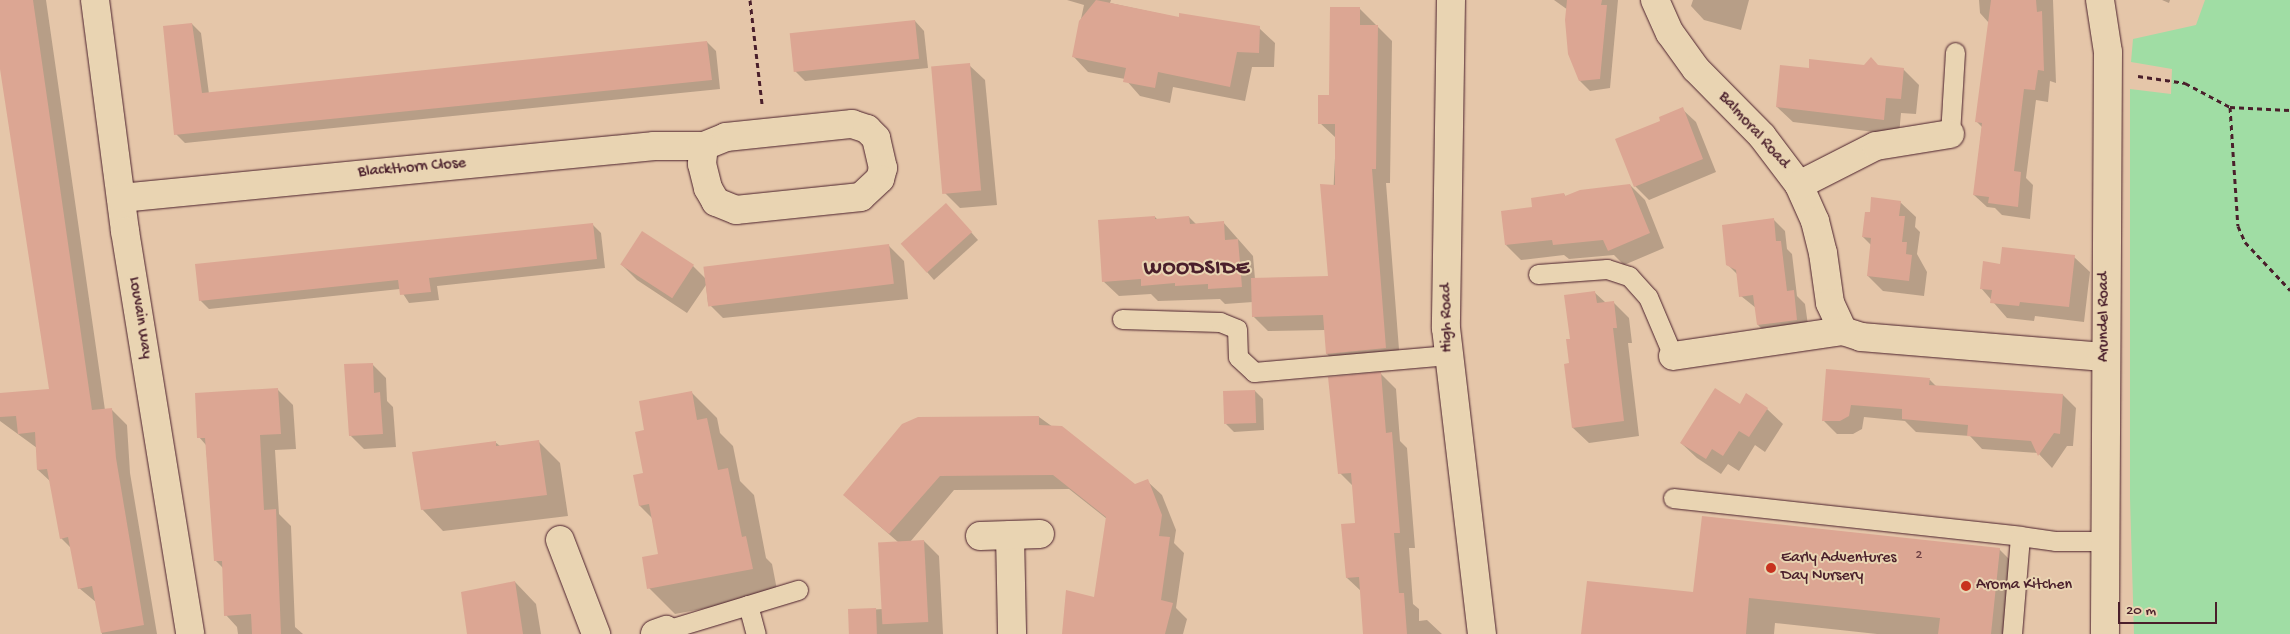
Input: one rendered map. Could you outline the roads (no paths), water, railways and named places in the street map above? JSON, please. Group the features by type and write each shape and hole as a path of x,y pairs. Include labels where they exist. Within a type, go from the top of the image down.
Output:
{"street":[{"name":"Louvain Way","path":"95,0 121,198 190,634"},
{"name":"High Road","path":"1452,0 1446,328 1482,634"},
{"name":"Balmoral Road","path":"1655,0 1670,33 1696,69 1762,136 1799,185 1824,253 1832,310 1843,331"},
{"name":"Arundel Road","path":"2100,0 2105,22 2107,72 2104,357 2105,634"},
{"name":"Blackthorn Close","path":"121,198 644,147 704,146 726,137 852,124 860,126 876,138 882,151 883,168 880,179 861,197 736,210 716,202 708,188 702,164 704,146"},
{"path":"1799,185 1876,146 1950,134"},
{"path":"1673,356 1843,331 1861,337 2104,357"},
{"path":"980,536 1040,534"},
{"path":"1010,535 1012,634"},
{"path":"560,540 596,634"}],"lane":[{"path":"1950,134 1955,52"},
{"path":"1538,274 1607,269 1629,276 1648,297 1673,356"},
{"path":"1122,318 1220,322 1237,329 1238,357 1254,372 1448,355"},
{"path":"1673,498 2054,541 2106,541"},
{"path":"2012,634 2020,536"},
{"path":"660,632 798,590"},
{"path":"748,605 756,634"}],"place":[{"name":"Early Adventures Day Nursery","path":"1771,568"},
{"name":"Aroma Kitchen","path":"1966,586"}],"district":[{"name":"WOODSIDE","path":"1197,270"}]}
